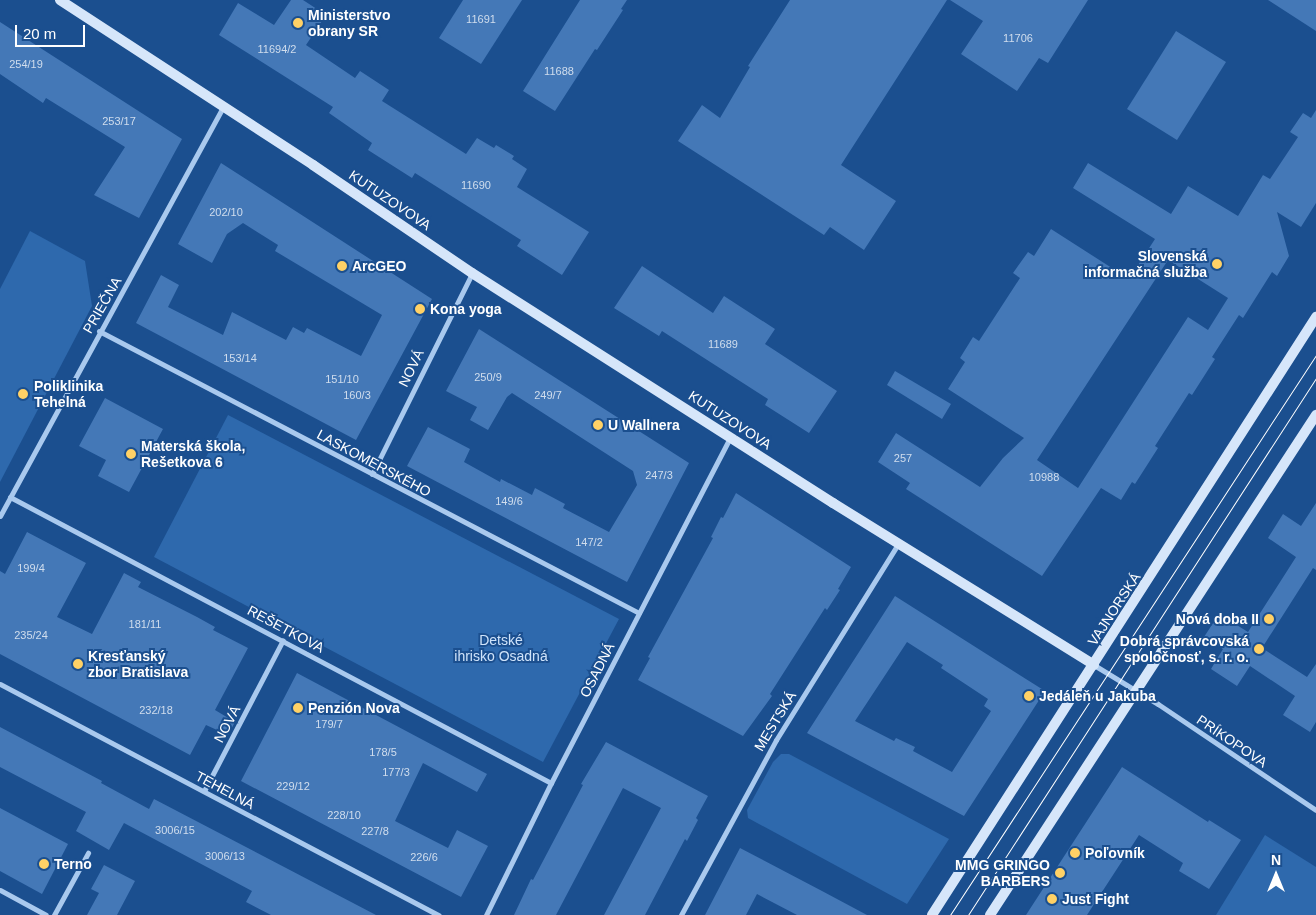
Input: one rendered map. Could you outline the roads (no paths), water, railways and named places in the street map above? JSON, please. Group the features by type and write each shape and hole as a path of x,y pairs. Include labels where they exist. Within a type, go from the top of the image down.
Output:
{"main road":[{"name":"KUTUZOVOVA","path":"60,0 314,165 472,273 898,544 1094,665"},
{"name":"VAJNORSKÁ","path":"932,915 1316,317"},
{"path":"990,915 1316,414"}],"street":[{"name":"PRIEČNA","path":"0,516 224,106"},
{"name":"NOVÁ","path":"372,474 472,273"},
{"name":"LASKOMERSKÉHO","path":"100,331 639,614"},
{"name":"OSADNÁ","path":"486,915 551,783 730,436"},
{"name":"REŠETKOVA","path":"10,497 284,640 551,783"},
{"name":"MESTSKÁ","path":"681,915 776,740 898,544"},
{"name":"NOVÁ","path":"204,791 284,640"},
{"name":"KUTUZOVOVA","path":"1094,665 1136,691"},
{"name":"TEHELNÁ","path":"0,684 439,915"},
{"name":"PRÍKOPOVA","path":"1136,691 1316,810"},
{"path":"54,915 88,853"},
{"path":"0,890 46,915"}],"tram line":[{"path":"950,915 1316,355"},
{"path":"968,915 1316,378"}],"place":[{"name":"Ministerstvo obrany SR","path":"298,23"},
{"name":"Slovenská informačná služba","path":"1217,264"},
{"name":"ArcGEO","path":"342,266"},
{"name":"Kona yoga","path":"420,309"},
{"name":"Poliklinika Tehelná","path":"23,394"},
{"name":"U Wallnera","path":"598,425"},
{"name":"Materská škola, Rešetkova 6","path":"131,454"},
{"name":"Nová doba II","path":"1269,619"},
{"name":"Dobrá správcovská spoločnosť, s. r. o.","path":"1259,649"},
{"name":"Kresťanský zbor Bratislava","path":"78,664"},
{"name":"Jedáleň u Jakuba","path":"1029,696"},
{"name":"Penzión Nova","path":"298,708"},
{"name":"Poľovník","path":"1075,853"},
{"name":"Terno","path":"44,864"},
{"name":"MMG GRINGO BARBERS","path":"1060,873"},
{"name":"Just Fight","path":"1052,899"}],"park label":[{"name":"Detské ihrisko Osadná","path":"501,648"}]}
